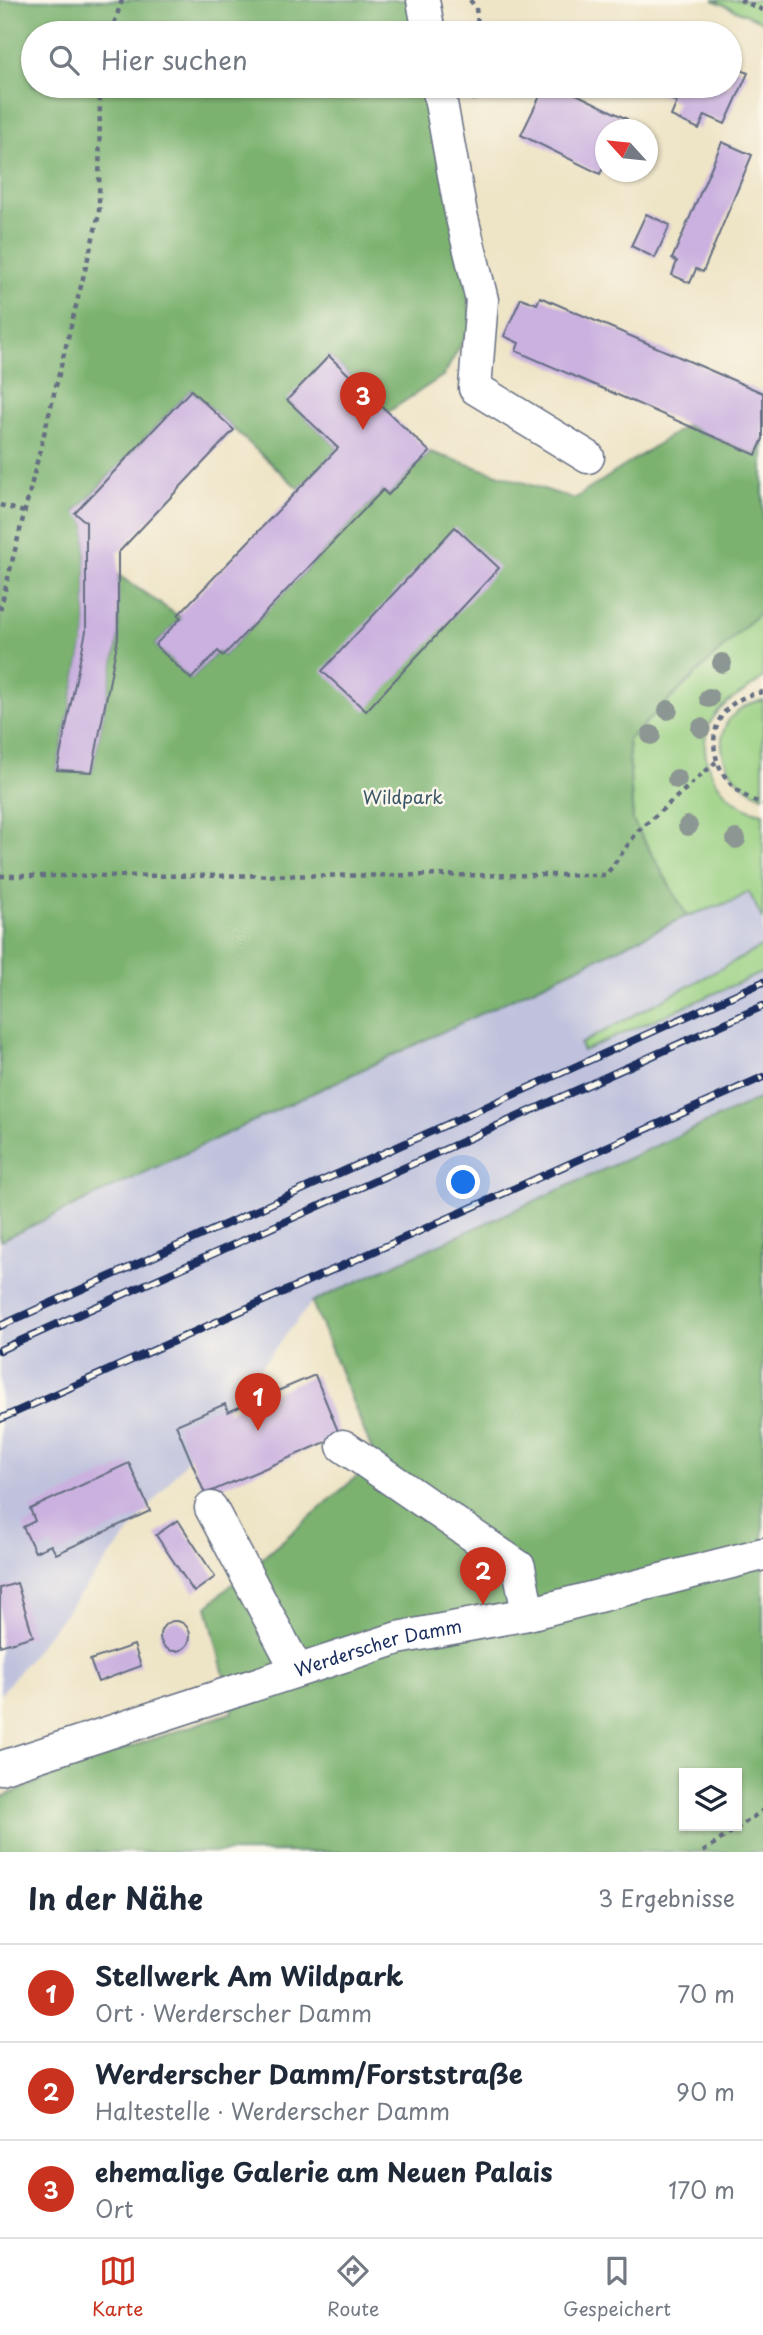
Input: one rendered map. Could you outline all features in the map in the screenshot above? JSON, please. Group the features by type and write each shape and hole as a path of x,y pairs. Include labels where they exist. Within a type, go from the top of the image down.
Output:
{"street":[{"path":"423,0 427,21"},
{"path":"440,98 482,300 475,388 588,457"},
{"path":"344,1446 519,1567 528,1614"},
{"path":"211,1508 297,1670"},
{"name":"Werderscher Damm","path":"9,1756 398,1638 528,1614 763,1554"}],"path":[{"path":"115,21 122,0"},
{"path":"470,0 476,8 478,21"},
{"path":"740,0 763,10"},
{"path":"0,610 99,214 100,98"},
{"path":"0,505 24,512"},
{"path":"763,691 740,700 720,720 712,751 727,781 751,800 763,804"},
{"path":"0,876 606,875 638,831 716,762"},
{"path":"703,1852 763,1810"}],"shaded area":[{"path":"749,892 763,920 763,1097 312,1302 0,1695 0,1241 687,916 733,901"}],"green space":[{"name":"Wildpark","path":"0,0 423,0 427,21 21,21 21,98 440,98 472,325 444,375 388,412 329,356 288,401 338,448 299,489 191,390 75,512 86,522 86,631 57,770 92,772 118,638 118,575 181,618 155,645 191,679 218,651 223,656 383,490 388,495 430,452 574,499 687,425 756,455 763,439 763,609 628,740 633,821 687,916 0,1241"},
{"path":"713,0 763,0 763,22"},
{"path":"763,609 763,677 718,711 707,732 705,748 707,763 723,790 748,809 763,813 763,920 749,892 733,901 687,916 633,821 628,740"},
{"path":"763,700 763,796 746,787 733,775 725,760 722,745 724,731 731,717 744,707"},
{"path":"763,946 763,972 583,1051 580,1044"},
{"path":"763,1097 763,1852 0,1852 0,1798 80,1764 233,1712 207,1606 376,1460 312,1302"}],"building":[{"path":"742,70 748,73 742,86"},
{"path":"539,98 584,98 627,119 595,119 595,172 521,135"},
{"path":"668,98 737,98 725,124 705,115 699,129 671,116 677,102"},
{"path":"722,142 752,155 703,272 696,269 690,283 672,275 677,261 672,259"},
{"path":"646,214 670,225 655,258 631,246"},
{"path":"540,297 763,393 763,439 756,455 516,351 519,343 504,336 521,298 537,304"},
{"path":"329,356 430,452 388,495 383,490 223,656 218,651 191,679 155,645 181,618 178,615 338,448 287,400"},
{"path":"191,390 234,430 118,553 118,638 92,772 57,770 86,631 86,522 75,513"},
{"path":"455,527 499,568 366,711 322,671"},
{"path":"315,1375 340,1436 205,1494 176,1425 225,1404 228,1412"},
{"path":"129,1463 150,1511 56,1554 51,1545 35,1552 23,1527 35,1521 30,1509"},
{"path":"178,1520 215,1577 194,1592 156,1535"},
{"path":"17,1583 33,1636 0,1646 0,1588"},
{"path":"175,1621 181,1622 189,1630 189,1642 181,1650 175,1651 169,1650 161,1642 160,1636 161,1630 169,1622"},
{"path":"134,1645 141,1666 98,1682 90,1660"}],"railway":[{"path":"0,1326 763,982"},
{"path":"0,1350 763,1006"},
{"path":"0,1419 763,1077"}],"place":[{"name":"ehemalige Galerie am Neuen Palais","path":"363,430"},
{"name":"Stellwerk Am Wildpark","path":"258,1431"},
{"name":"Werderscher Damm/Forststraße","path":"483,1605"}]}
